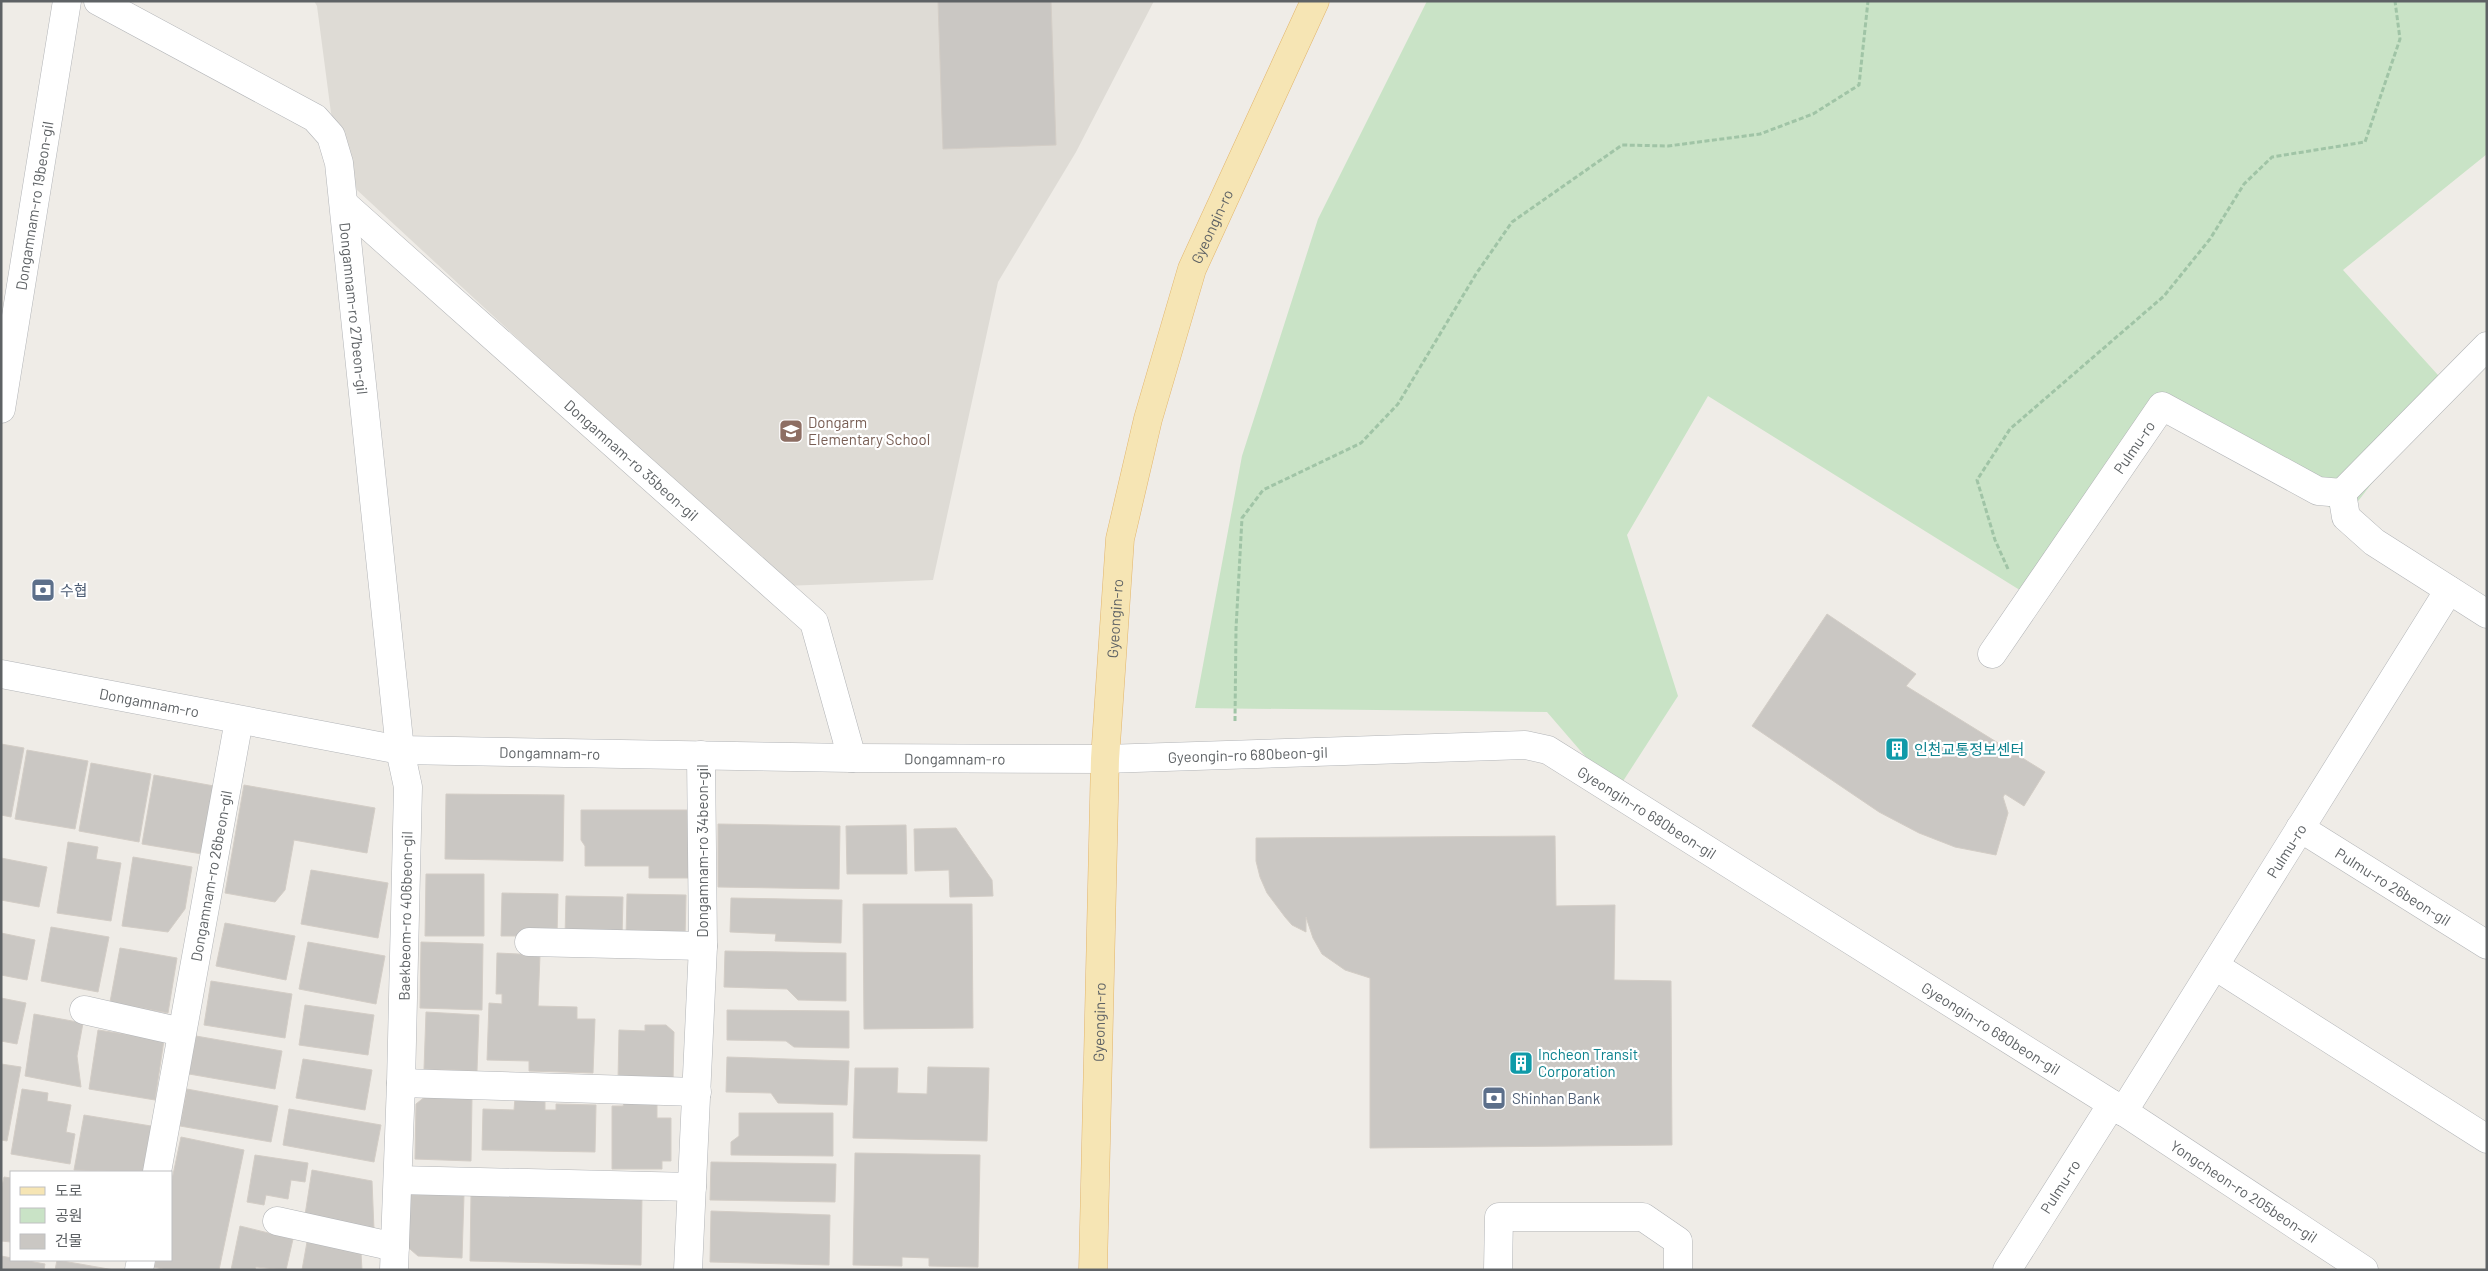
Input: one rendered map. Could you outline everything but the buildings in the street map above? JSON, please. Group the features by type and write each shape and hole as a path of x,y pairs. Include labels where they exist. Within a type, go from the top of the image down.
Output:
{"main road":[{"name":"Gyeongin-ro","path":"1093,1270 1105,759 1120,539 1148,419 1192,269 1314,1"}],"street":[{"name":"Dongamnam-ro 19beon-gil","path":"1,409 67,1"},
{"name":"Dongamnam-ro 27beon-gil","path":"98,1 316,118 330,136 334,145 339,163 344,204 400,750"},
{"name":"Dongamnam-ro 35beon-gil","path":"344,204 814,622 852,758"},
{"path":"2487,346 2342,494 2346,517 2374,542 2487,614"},
{"name":"Pulmu-ro","path":"1992,654 2162,406 2318,491 2342,494"},
{"name":"Pulmu-ro","path":"2007,1270 2214,966 2449,590"},
{"name":"Dongamnam-ro","path":"1,674 400,750 852,758 1105,759"},
{"name":"Dongamnam-ro 26beon-gil","path":"157,1171 239,720"},
{"name":"Gyeongin-ro 680beon-gil","path":"1105,759 1525,745 1548,750 2118,1108"},
{"name":"Baekbeom-ro 406beon-gil","path":"277,1221 394,1259 401,1083 408,787 400,750"},
{"name":"Dongamnam-ro 34beon-gil","path":"688,1270 703,946 701,755"},
{"name":"Pulmu-ro 26beon-gil","path":"2300,828 2487,945"},
{"name":"Dongamnam-ro 34beon-gil","path":"529,942 703,946"},
{"path":"2214,966 2487,1139"},
{"path":"84,1010 182,1032"},
{"path":"401,1083 697,1092"},
{"name":"Yongcheon-ro 205beon-gil","path":"2118,1108 2364,1270"},
{"path":"398,1180 692,1187"},
{"path":"1498,1270 1499,1217 1643,1217 1678,1241 1678,1270"}],"path":[{"path":"1234,755 1236,629 1242,518 1263,490 1361,442 1398,404 1476,274 1512,222 1622,145 1668,146 1760,134 1812,114 1859,85 1868,1"},
{"path":"2025,606 1995,540 1977,480 2010,429 2164,296 2210,239 2244,184 2272,157 2365,142 2400,39 2395,1"}],"shaded area":[{"name":"Dongarm Elementary School","path":"314,1 1154,1 1076,152 998,282 933,580 785,586 357,190 331,113 317,6"}],"green space":[{"path":"1427,1 2487,1 2487,154 2343,270 2447,385 2346,517 2162,406 2031,597 1708,396 1627,535 1678,696 1616,792 1547,712 1195,708 1242,456 1318,219"}],"place":[{"name":"Dongarm Elementary School","path":"791,431"},
{"name":"수협","path":"43,590"},
{"name":"인천교통정보센터","path":"1897,749"},
{"name":"Incheon Transit Corporation","path":"1521,1063"},
{"name":"Shinhan Bank","path":"1494,1098"}]}
